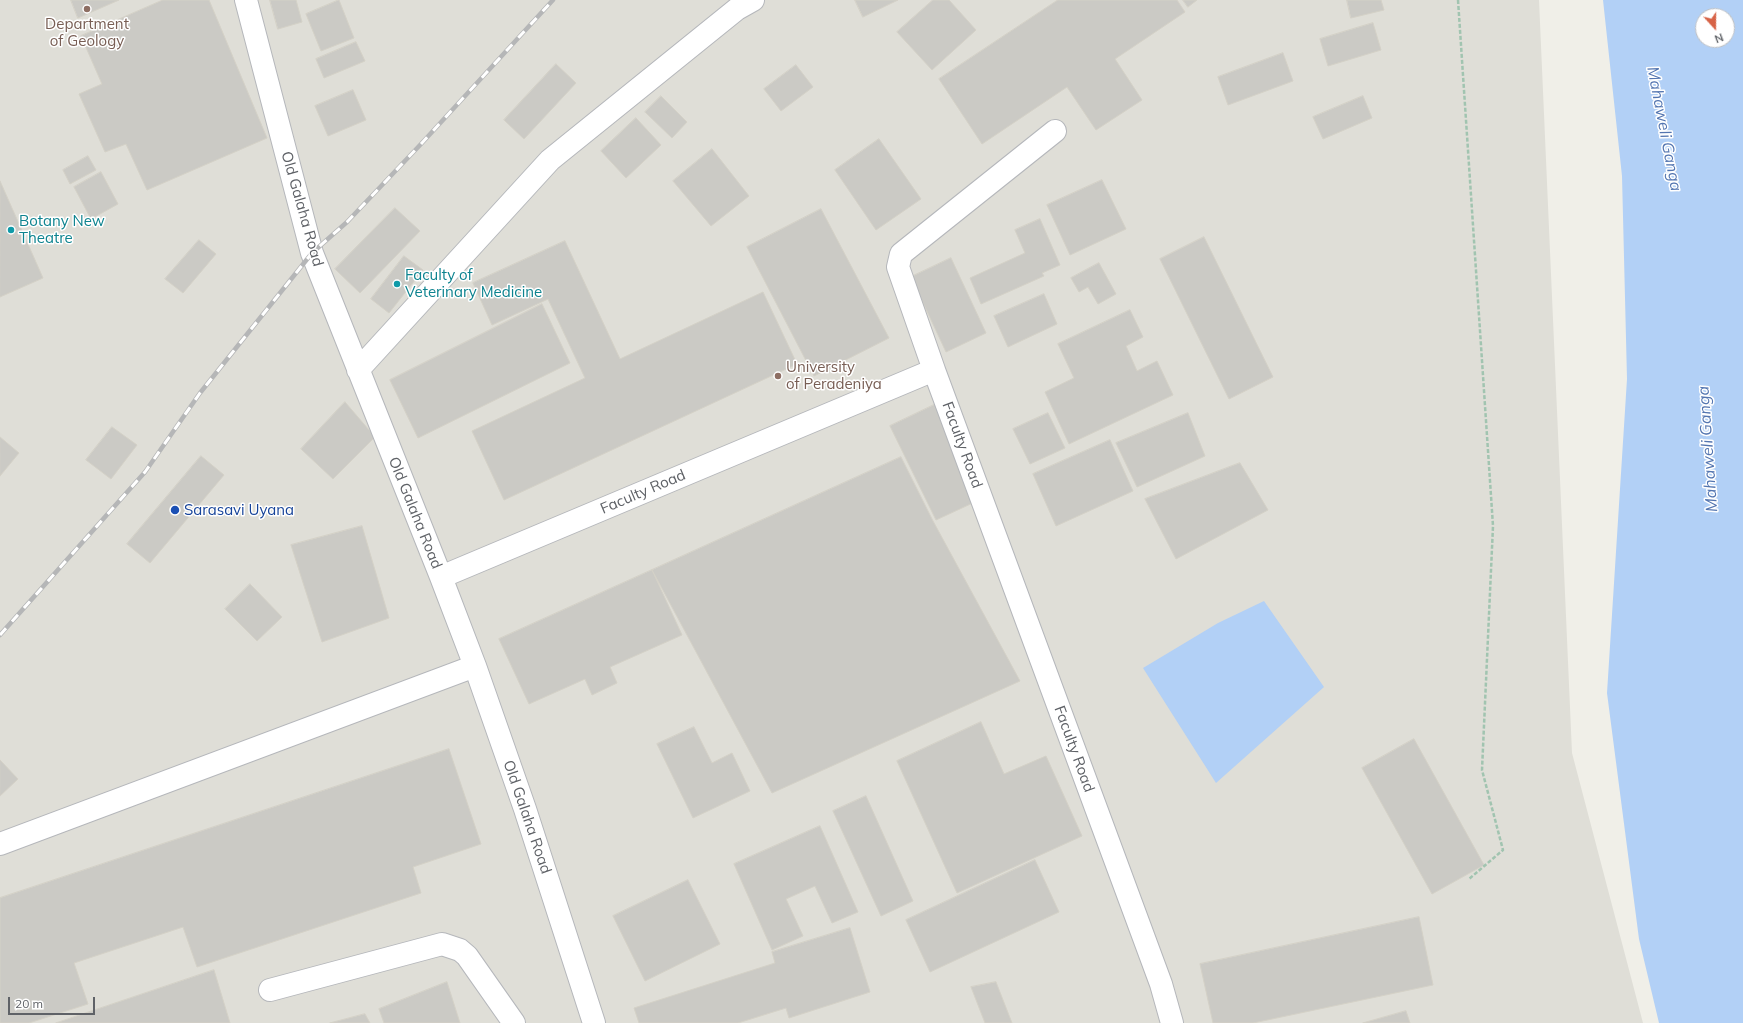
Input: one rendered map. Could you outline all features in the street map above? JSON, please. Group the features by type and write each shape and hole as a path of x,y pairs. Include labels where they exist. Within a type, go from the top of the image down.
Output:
{"lane":[{"name":"Old Galaha Road","path":"246,0 312,253 441,577 474,666 525,809 594,1023"},
{"path":"358,370 550,160 737,9 753,0"},
{"path":"934,370 898,267 901,254 1055,131"},
{"name":"Faculty Road","path":"441,577 934,370 1161,984 1172,1023"},
{"path":"0,844 474,666"},
{"path":"270,990 442,944 460,950 467,956 514,1023"}],"path":[{"path":"1458,0 1493,526 1482,770 1503,850 1469,879"}],"shaded area":[{"name":"University of Peradeniya","path":"0,0 1539,0 1572,753 1643,1023 0,1023"}],"water":[{"name":"Mahaweli Ganga","path":"1603,0 1743,0 1743,1023 1659,1023 1639,939 1607,693 1627,379 1622,176"},
{"path":"1264,601 1324,687 1216,783 1143,668 1218,623"}],"building":[{"name":"Department of Geology","path":"71,0 119,0 78,18"},
{"name":"Department of Geology","path":"163,0 209,0 267,138 147,190 126,144 105,152 79,94 102,84 81,36"},
{"path":"270,0 296,0 302,22 278,29"},
{"path":"339,0 354,38 321,51 306,14"},
{"path":"855,0 898,0 863,17"},
{"path":"933,0 949,0 976,30 932,70 897,32"},
{"path":"1058,0 1177,0 1185,12 1115,59 1142,100 1096,130 1067,87 982,144 939,79"},
{"path":"1183,0 1197,0 1188,7"},
{"path":"1347,0 1381,0 1384,10 1351,18"},
{"path":"1373,23 1381,50 1328,66 1320,39"},
{"path":"356,42 365,61 324,78 316,59"},
{"path":"1283,53 1293,81 1228,105 1218,77"},
{"path":"556,64 576,83 524,139 504,120"},
{"path":"796,65 813,87 781,111 764,89"},
{"path":"353,90 366,120 328,136 315,106"},
{"path":"661,96 687,122 672,138 645,112"},
{"path":"1363,96 1372,118 1323,139 1313,117"},
{"path":"636,118 661,145 626,178 601,151"},
{"path":"879,139 921,199 876,230 835,170"},
{"path":"712,149 749,196 711,226 673,181"},
{"path":"88,156 96,170 70,184 63,170"},
{"path":"101,172 118,204 91,219 74,187"},
{"path":"1102,180 1126,229 1070,255 1047,205"},
{"name":"Botany New Theatre","path":"0,181 43,278 0,297"},
{"path":"395,208 420,231 360,293 335,269"},
{"path":"821,209 889,338 814,376 747,247"},
{"path":"1040,219 1060,265 1042,273 1044,276 981,304 970,278 1025,253 1015,230"},
{"path":"1204,237 1273,377 1229,399 1160,259"},
{"path":"199,240 216,254 183,293 165,279"},
{"path":"565,241 620,359 763,292 797,364 504,500 472,431 585,378 548,299 492,325 473,283"},
{"name":"Faculty of Veterinary Medicine","path":"404,256 423,270 389,313 371,299"},
{"path":"951,258 986,333 946,352 911,277"},
{"path":"1099,263 1116,294 1098,304 1088,287 1079,292 1071,278"},
{"path":"1044,294 1057,324 1008,347 994,316"},
{"path":"542,304 570,363 418,438 390,380"},
{"path":"1130,310 1143,337 1126,346 1137,371 1157,361 1173,395 1069,444 1045,392 1074,378 1058,344"},
{"path":"345,402 375,437 333,479 301,449"},
{"path":"936,404 977,501 936,520 890,426"},
{"path":"1048,413 1065,448 1030,464 1013,429"},
{"path":"1188,413 1205,456 1137,487 1116,443"},
{"path":"112,427 137,445 111,479 86,460"},
{"path":"0,437 19,453 0,476"},
{"path":"1110,440 1133,491 1056,526 1033,474"},
{"name":"Sarasavi Uyana","path":"201,456 224,475 150,563 127,544"},
{"path":"901,457 933,521 1020,681 772,793 652,570"},
{"path":"1240,463 1268,510 1176,559 1145,499"},
{"path":"362,526 389,618 322,642 291,545"},
{"path":"652,570 682,635 610,667 617,683 592,695 585,679 529,704 499,639"},
{"path":"250,584 282,617 257,641 225,609"},
{"path":"981,722 1004,774 1046,756 1082,836 957,893 897,761"},
{"path":"694,727 712,763 732,753 750,791 693,818 657,744"},
{"path":"1414,739 1484,865 1432,894 1362,768"},
{"path":"449,749 481,844 413,867 421,893 197,967 183,927 74,963 88,1004 29,1023 0,1023 0,898"},
{"path":"0,760 18,779 0,796"},
{"path":"866,796 913,901 881,916 833,811"},
{"path":"820,826 858,912 832,923 815,886 786,899 803,936 772,950 734,864"},
{"path":"1035,860 1059,912 930,972 906,920"},
{"path":"688,880 720,944 645,981 613,916"},
{"path":"1419,917 1433,985 1253,1023 1213,1023 1200,964"},
{"path":"850,928 870,992 789,1018 786,1008 738,1023 639,1023 634,1008 775,963 772,952"},
{"path":"214,970 230,1023 56,1023"},
{"path":"447,982 460,1023 384,1023 379,1009"},
{"path":"996,982 1012,1023 985,1023 971,987"},
{"path":"1406,1011 1410,1023 1363,1023"},
{"path":"365,1014 370,1023 330,1023"}],"railway":[{"path":"0,635 145,472 200,393 312,253 347,222 553,0"}],"place":[{"name":"Department of Geology","path":"87,9"},
{"name":"Botany New Theatre","path":"11,230"},
{"name":"Faculty of Veterinary Medicine","path":"397,284"},
{"name":"University of Peradeniya","path":"778,376"},
{"name":"Sarasavi Uyana","path":"175,510"}]}
